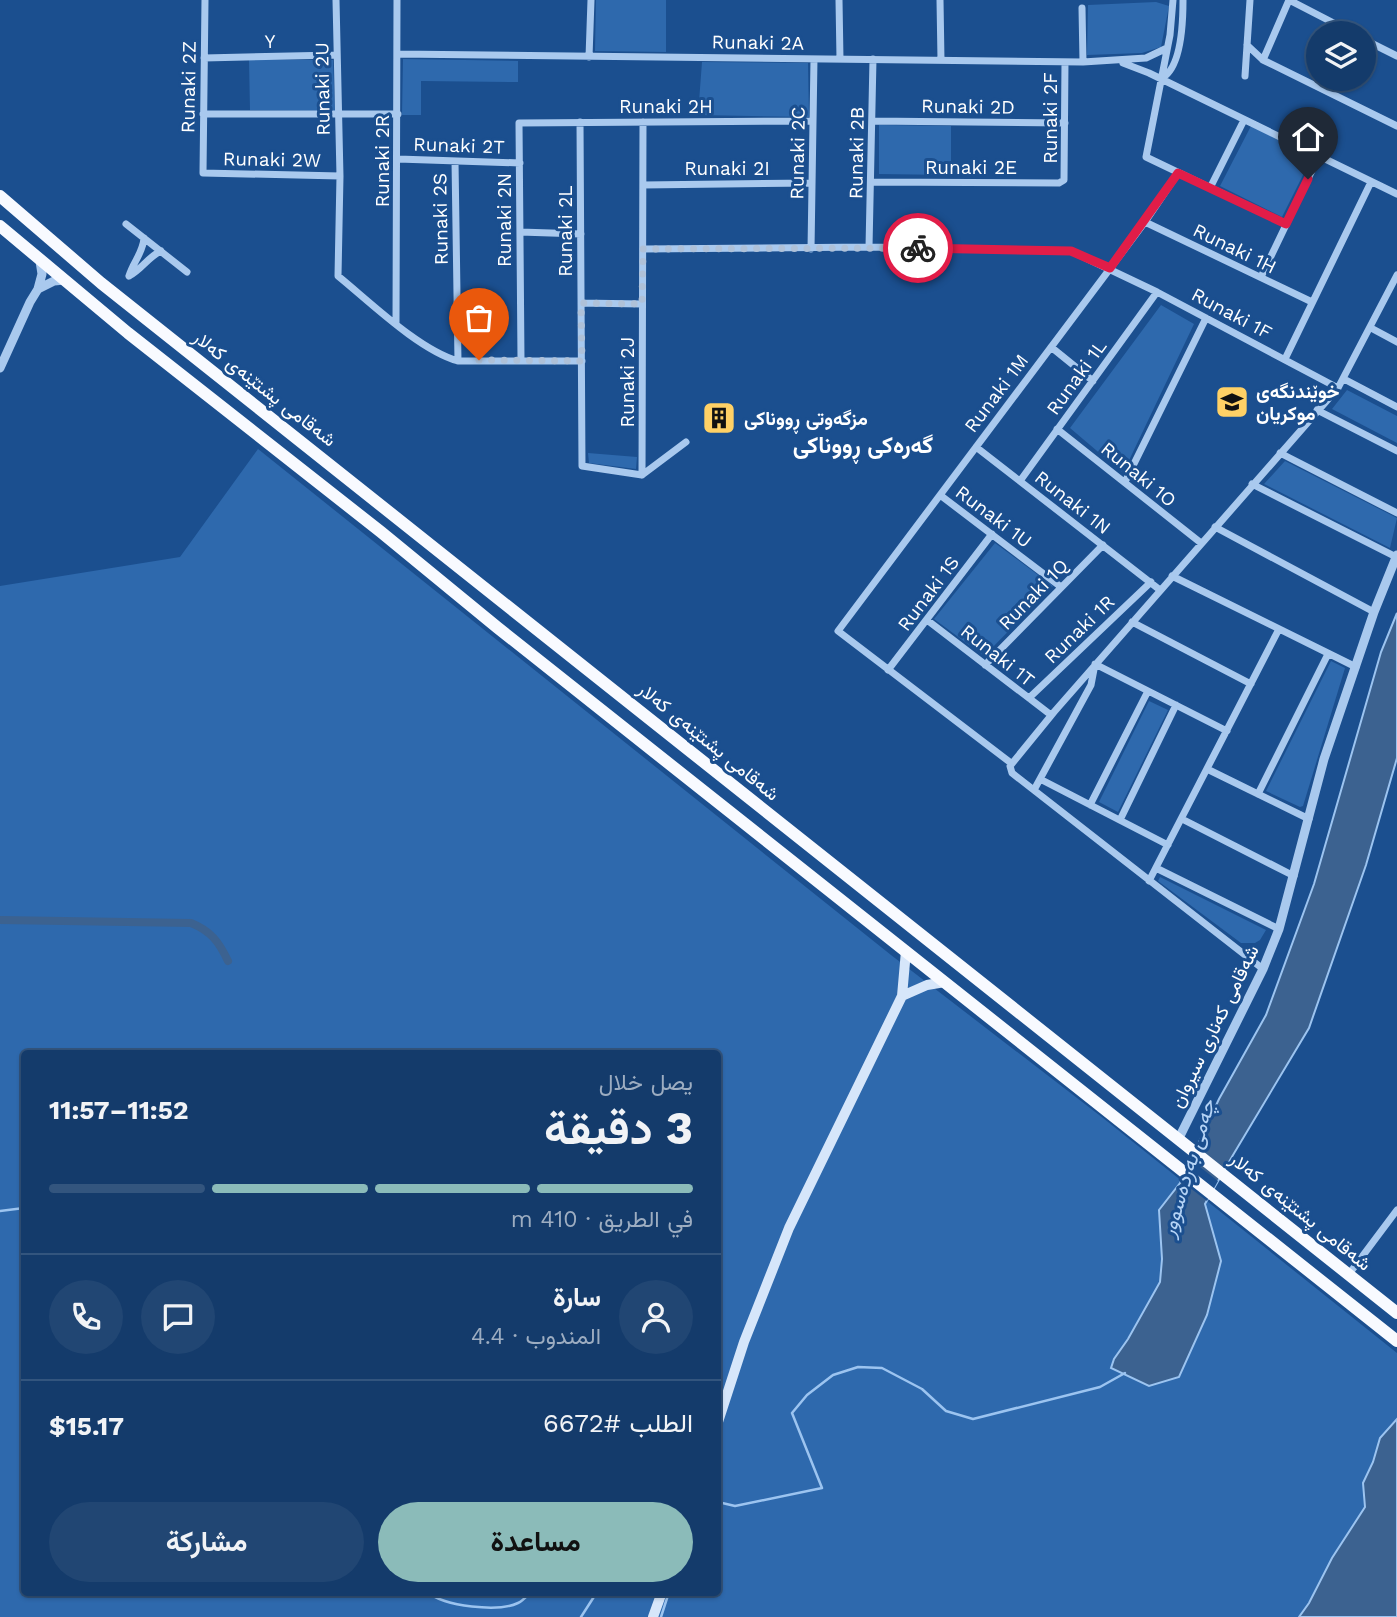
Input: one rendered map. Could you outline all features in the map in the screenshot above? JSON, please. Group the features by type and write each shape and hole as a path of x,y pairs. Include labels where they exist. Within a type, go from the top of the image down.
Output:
{"highway":[{"name":"شەقامی پشتێنەی کەلار","path":"0,196 108,289 1397,1313"},
{"path":"2,228 5,216 13,213 21,216"},
{"name":"شەقامی پشتێنەی کەلار","path":"2,228 944,982 1397,1340"},
{"path":"589,699 600,693 603,681"}],"main road":[{"path":"721,1413 779,1250 837,1125 902,996 906,951"},
{"path":"902,996 927,985 944,982"},
{"path":"653,1617 661,1596"}],"street":[{"name":"Runaki 2Z","path":"202,173 205,0"},
{"name":"Runaki 2U","path":"336,0 340,176 338,276 396,323"},
{"name":"Runaki 2R","path":"396,323 397,0"},
{"path":"589,57 591,0"},
{"path":"839,0 840,59"},
{"path":"940,0 941,60"},
{"path":"1173,0 1167,48 1146,157 1286,224"},
{"path":"1160,79 1168,76 1173,69 1180,36 1183,0"},
{"path":"1245,76 1250,0"},
{"path":"1263,60 1289,0 1330,21"},
{"path":"1082,8 1083,62"},
{"path":"1247,45 1263,60 1397,126"},
{"path":"1376,45 1397,56"},
{"name":"Runaki 2A","path":"397,54 1083,62 1146,58 1167,48"},
{"name":"Y","path":"204,58 337,55"},
{"name":"Runaki 2C","path":"811,248 814,59"},
{"name":"Runaki 2B","path":"869,247 873,59"},
{"path":"1118,61 1132,65 1397,194"},
{"name":"Runaki 2F","path":"1065,62 1065,175"},
{"path":"203,114 397,114"},
{"path":"1210,188 1244,120"},
{"name":"Runaki 2H","path":"519,123 813,121"},
{"name":"Runaki 2D","path":"872,121 1065,123"},
{"name":"Runaki 2L","path":"580,122 582,466 642,475"},
{"name":"Runaki 2J","path":"642,475 643,122"},
{"name":"Runaki 2N","path":"519,123 521,359"},
{"path":"1261,277 1319,156"},
{"name":"Runaki 2T","path":"398,159 520,163"},
{"name":"Runaki 2S","path":"455,161 458,360"},
{"name":"Runaki 2W","path":"202,173 340,176"},
{"name":"Runaki 1M","path":"888,670 838,631 1145,222 1178,173"},
{"name":"Runaki 2E","path":"871,182 1059,183 1064,180 1065,175"},
{"path":"1285,359 1371,182"},
{"name":"Runaki 2I","path":"643,185 812,183"},
{"name":"Runaki 1H","path":"1145,222 1312,302"},
{"path":"125,224 187,272"},
{"path":"520,232 581,234"},
{"path":"144,238 143,249 132,264 129,276 142,269 151,256 160,251"},
{"name":"Runaki 1F","path":"643,249 869,247 1071,251 1157,292 1338,388"},
{"path":"0,368 38,289 42,274 40,261"},
{"path":"1263,969 1034,790 1010,768 1011,763 1051,715 1338,388 1397,275"},
{"path":"38,289 54,281 65,280"},
{"name":"Runaki 1L","path":"1020,481 1157,292"},
{"path":"581,303 642,304"},
{"path":"1125,482 1206,318"},
{"path":"396,323 447,358 582,361"},
{"path":"1371,328 1397,342"},
{"path":"1051,346 1093,381"},
{"path":"1344,379 1397,407"},
{"path":"1317,410 1397,451"},
{"name":"Runaki 1O","path":"1057,429 1200,543"},
{"path":"642,475 686,442"},
{"name":"Runaki 1N","path":"976,447 1160,590"},
{"path":"1280,453 1397,513"},
{"path":"1252,484 1396,556"},
{"name":"Runaki 1U","path":"940,495 1061,587"},
{"path":"1215,527 1374,612"},
{"name":"Runaki 1S","path":"888,670 992,534"},
{"name":"Runaki 1Q","path":"985,665 1103,545"},
{"name":"شەقامی کەناری سیروان","path":"1184,1142 1279,929 1324,759 1396,556"},
{"path":"1172,576 1356,667"},
{"name":"Runaki 1R","path":"1029,698 1151,582"},
{"name":"Runaki 1T","path":"927,620 1051,715"},
{"path":"1132,622 1251,684"},
{"path":"1149,881 1279,629"},
{"path":"1258,793 1328,654"},
{"path":"1096,664 1227,731"},
{"path":"1034,790 1091,685 1096,664"},
{"path":"888,670 1011,763"},
{"path":"1090,805 1148,691"},
{"path":"1120,820 1176,705"},
{"path":"1208,769 1309,819"},
{"path":"1040,779 1168,845"},
{"path":"1182,819 1294,876"},
{"path":"1156,868 1279,929"},
{"path":"1349,1274 1397,1210"}],"shaded area":[{"path":"596,0 666,0 666,52 595,51"},
{"path":"1156,2 1169,6 1161,47 1142,53 1087,55 1088,5"},
{"path":"403,59 518,61 518,82 421,81 421,115 402,115"},
{"path":"249,60 333,60 335,111 250,110"},
{"path":"702,62 808,63 809,117 698,115"},
{"path":"879,125 951,126 951,175 879,174"},
{"path":"1251,126 1313,155 1282,217 1220,186"},
{"path":"1161,305 1194,324 1123,473 1070,428"},
{"path":"1347,390 1397,416 1397,443 1332,409"},
{"path":"258,449 891,955 1103,1118 1397,1353 1397,1617 0,1617 0,586 180,557"},
{"path":"588,453 637,457 636,469 589,463"},
{"path":"1285,461 1397,518 1390,548 1264,484"},
{"path":"995,543 1053,586 984,656 934,619"},
{"path":"1331,661 1345,668 1303,806 1300,807 1266,791"},
{"path":"1149,701 1168,710 1118,812 1099,802"},
{"path":"1160,877 1266,930 1255,943 1241,943 1158,881"}],"water":[{"path":"1397,613 1397,758 1366,865 1309,1028 1205,1204 1221,1261 1207,1315 1179,1377 1149,1386 1111,1368 1160,1282 1162,1259 1159,1210 1180,1183 1219,1099 1266,1015 1314,884 1381,652"},
{"path":"1397,1419 1397,1617 1299,1617 1365,1507 1363,1483 1380,1438"}],"pier":[{"path":"1191,1160 1218,1181 1207,1201 1181,1181"}],"waterway":[{"path":"0,920 191,923 214,938 228,961"},
{"path":"0,1211 21,1208"},
{"name":"چەمی بەردەسوور","path":"721,1503 735,1506 822,1488 792,1413 807,1395 833,1375 858,1367 882,1368 922,1389 946,1411 973,1419 1100,1387 1125,1373"},
{"path":"434,1596 458,1604 485,1607 509,1606 527,1596"},
{"path":"581,1617 594,1596"},
{"path":"661,1617 668,1596"}],"way so far":[{"path":"479,360 582,361 581,303 642,304 643,249 918,248"}],"place":[{"name":"خوێندنگەی موکریان","path":"1232,402"},
{"name":"مزگەوتی ڕووناکی","path":"719,418"}],"district":[{"name":"گەرەکی ڕووناکی","path":"863,445"}],"route":[{"path":"918,248 1071,251 1110,268 1178,173 1286,224 1308,179"}]}
